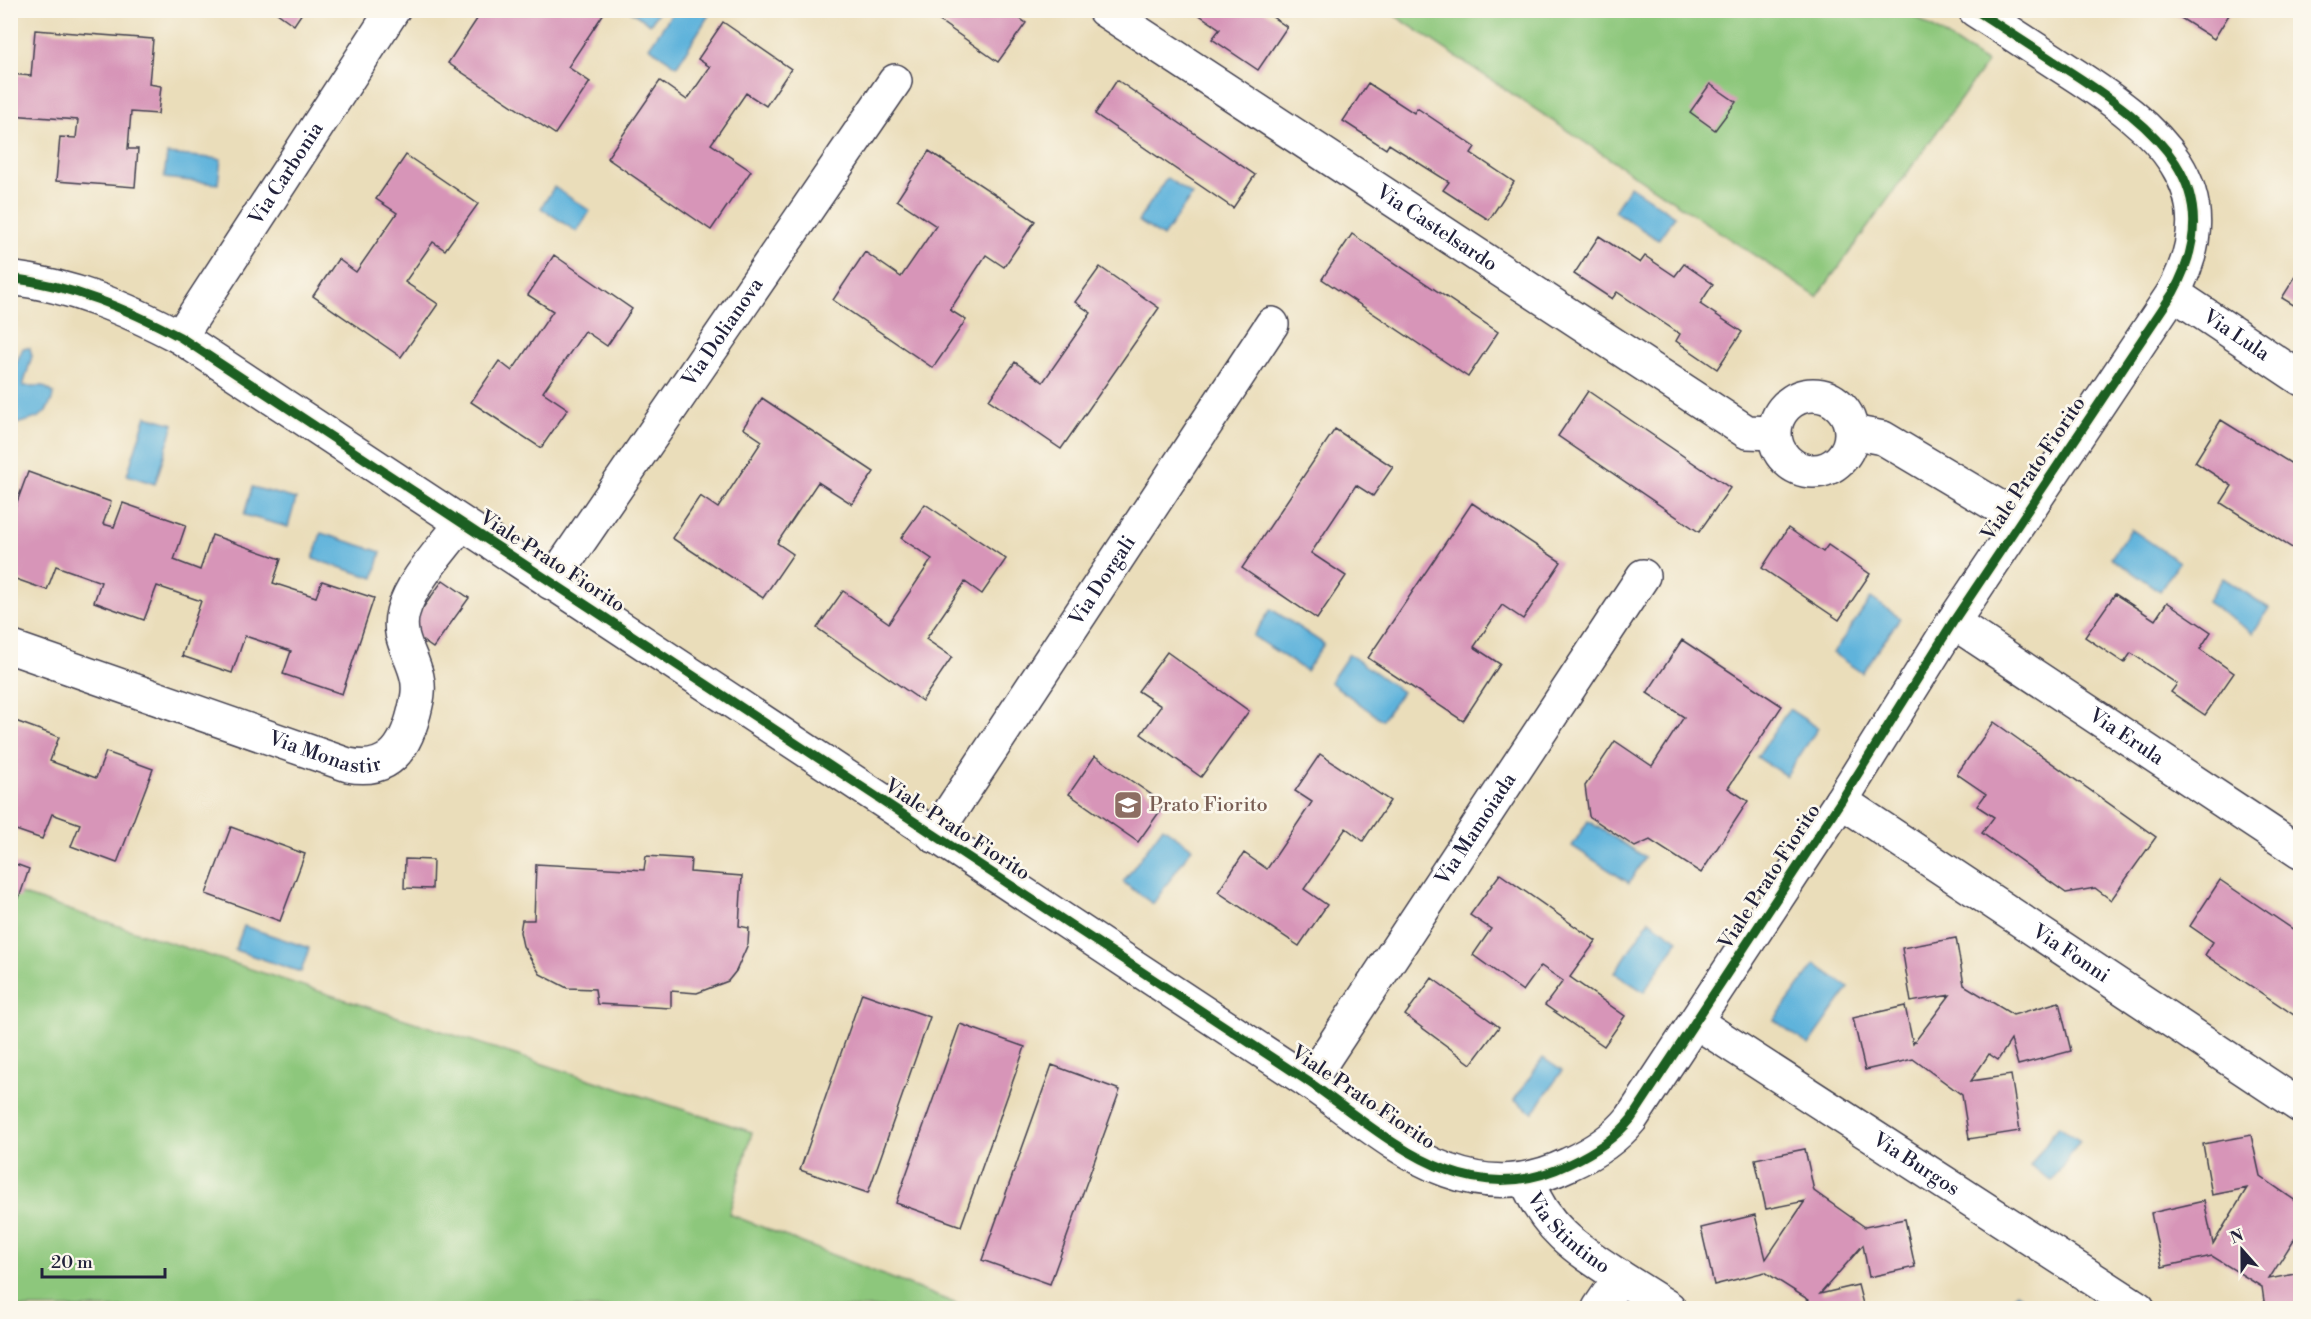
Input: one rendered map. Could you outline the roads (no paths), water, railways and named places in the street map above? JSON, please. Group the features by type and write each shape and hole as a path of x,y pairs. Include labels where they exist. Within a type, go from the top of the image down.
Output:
{"street":[{"name":"Via Carbonia","path":"180,337 393,10"},
{"name":"Via Castelsardo","path":"1104,10 1747,432 1774,433"},
{"name":"Viale Prato Fiorito","path":"10,279 57,286 104,300 180,337 1309,1082 1431,1166 1468,1178 1526,1179 1562,1168 1589,1155 1616,1136 1631,1119 1841,801 1953,622 2173,293 2191,253 2193,211 2183,176 2167,149 2117,102 1976,10"},
{"name":"Via Dolianova","path":"551,583 895,81"},
{"name":"Via Lula","path":"2173,293 2301,378"},
{"name":"Via Dorgali","path":"934,836 1272,324"},
{"path":"1814,394 1828,397 1841,406 1849,419 1852,432 1849,448 1840,461 1828,469 1813,472 1798,469 1785,460 1777,448 1774,433 1777,418 1786,405 1799,397 1814,394"},
{"path":"1852,432 1883,438 2020,520"},
{"name":"Via Monastir","path":"10,647 348,765 368,768 378,765 396,753 405,740 418,696 417,676 400,632 403,610 416,585 461,524"},
{"name":"Via Mamoiada","path":"1309,1082 1643,576"},
{"name":"Via Erula","path":"1953,622 2301,852"},
{"name":"Via Fonni","path":"1841,801 2301,1106"},
{"name":"Via Burgos","path":"1696,1022 2138,1308"},
{"name":"Via Stintino","path":"1526,1179 1541,1211 1558,1233 1620,1277 1599,1308"},
{"path":"1620,1277 1669,1308"}],"water":[{"path":"712,10 677,66 649,47 674,11"},
{"path":"630,11 659,11 650,24"},
{"path":"167,154 221,159 218,184 164,178"},
{"path":"1167,178 1192,195 1163,237 1138,221"},
{"path":"1630,186 1675,216 1658,240 1614,211"},
{"path":"554,187 590,211 577,232 541,208"},
{"path":"23,348 30,348 32,356 23,386 43,386 54,393 48,409 39,417 11,425 11,375"},
{"path":"146,416 174,424 155,484 127,475"},
{"path":"252,487 296,499 288,527 244,515"},
{"path":"2131,529 2179,562 2160,591 2111,558"},
{"path":"321,533 381,552 374,578 313,559"},
{"path":"2223,578 2269,608 2253,633 2207,602"},
{"path":"1871,598 1900,618 1862,673 1833,653"},
{"path":"1271,609 1324,644 1306,671 1253,636"},
{"path":"1349,654 1402,692 1382,720 1330,682"},
{"path":"1789,709 1818,728 1786,776 1757,757"},
{"path":"1588,821 1645,857 1629,883 1572,846"},
{"path":"1163,827 1192,848 1153,904 1123,882"},
{"path":"1649,920 1678,940 1644,992 1615,973"},
{"path":"244,926 309,948 301,972 235,950"},
{"path":"1815,964 1849,988 1809,1045 1774,1020"},
{"path":"1543,1058 1562,1071 1533,1113 1514,1100"},
{"path":"2058,1126 2080,1141 2052,1181 2030,1166"},
{"path":"2016,1293 2038,1308 2005,1308"}],"place":[{"name":"Prato Fiorito","path":"1128,805"}]}
